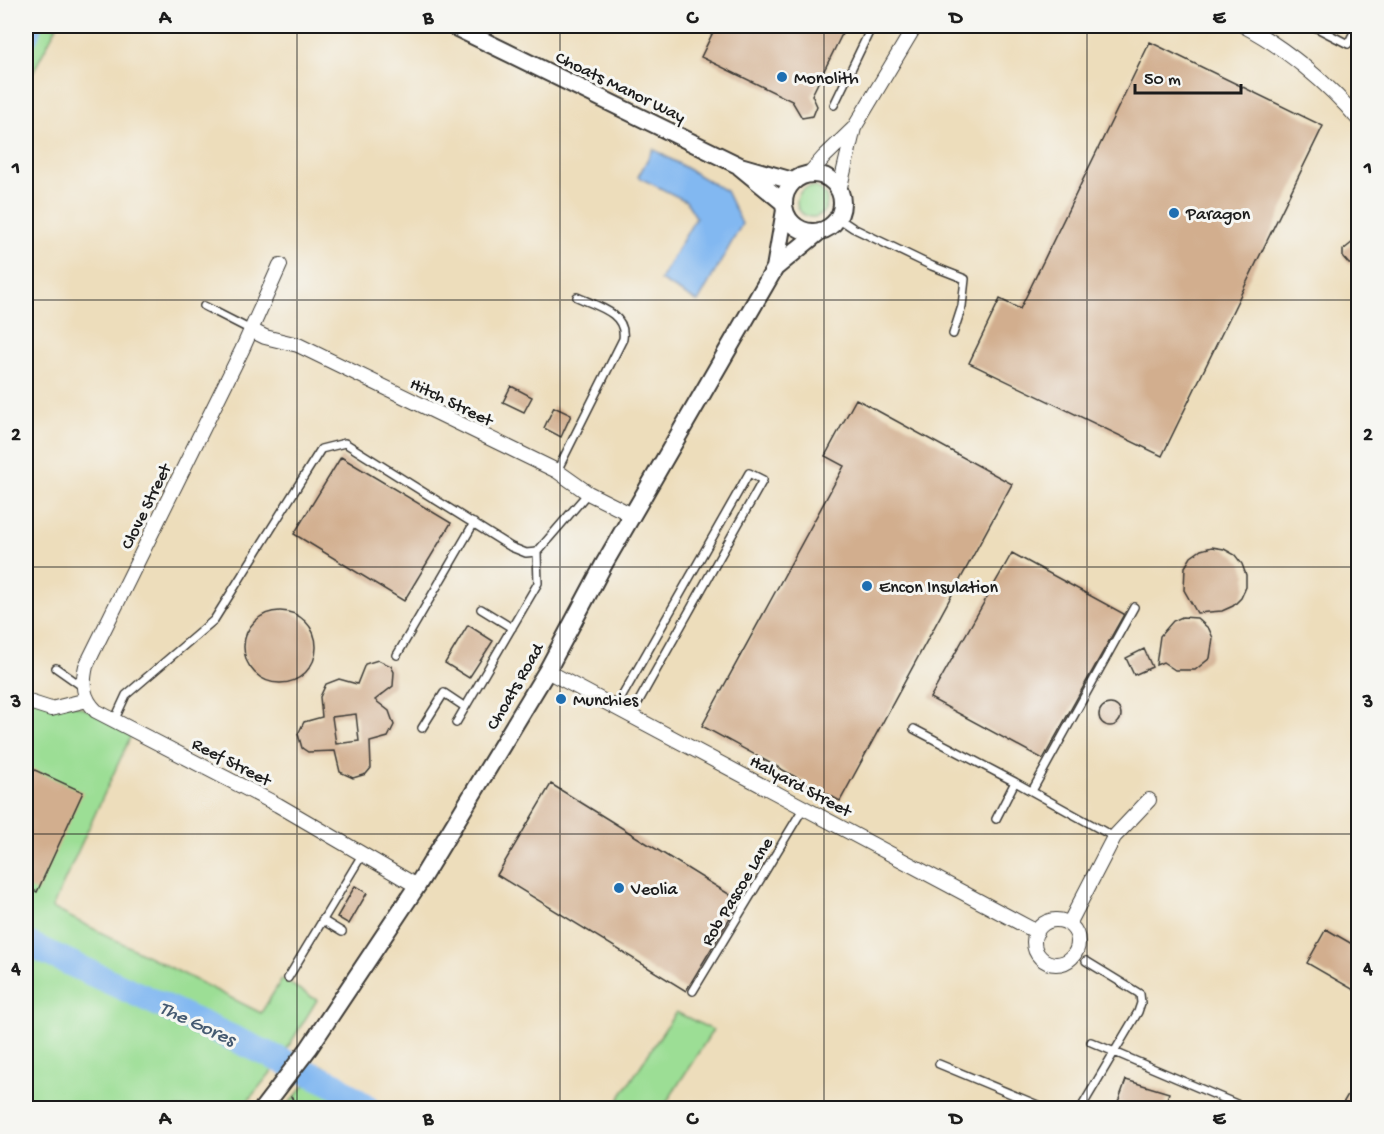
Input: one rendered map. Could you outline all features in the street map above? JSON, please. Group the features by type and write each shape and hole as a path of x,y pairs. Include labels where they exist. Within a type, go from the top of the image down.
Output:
{"street":[{"name":"Choats Manor Way","path":"453,26 740,166 793,181"},
{"path":"809,174 827,178 839,191 842,200 838,218 820,231 798,228 784,207 787,189 793,181 809,174 824,156 854,128 915,26"},
{"path":"1244,26 1264,30 1346,104 1359,119"},
{"path":"839,191 854,128"},
{"name":"Choats Manor Way","path":"740,166 784,207"},
{"name":"Choats Road","path":"775,268 784,207"},
{"name":"Choats Road","path":"263,1108 309,1048 417,886 547,670 632,515 775,268 820,231"},
{"name":"Clove Street","path":"85,693 86,666 251,330 280,265"},
{"name":"Hitch Street","path":"251,330 265,338 298,345 557,471 588,493 632,515"},
{"name":"Halyard Street","path":"547,670 1037,932"},
{"path":"26,701 51,709 85,693"},
{"name":"Reef Street","path":"85,693 96,711 278,805 417,886"},
{"path":"1069,924 1114,837 1149,800"},
{"path":"1055,920 1069,924 1078,942 1080,958 1064,963 1045,961 1036,951 1034,938 1037,932 1047,922 1055,920"}],"lane":[{"path":"834,105 872,26"},
{"path":"1313,26 1348,44 1357,26"},
{"path":"838,218 853,228 932,266 965,279 962,306 952,334"},
{"path":"557,471 624,331 622,323 615,315 578,297"},
{"path":"204,306 251,330"},
{"path":"114,721 126,695 214,620 321,449 345,442 511,547 526,553 537,552"},
{"path":"616,707 749,473 763,480 684,616 631,715"},
{"path":"456,723 538,583 537,552 588,493"},
{"path":"397,655 474,523"},
{"path":"1032,791 1134,607"},
{"path":"481,609 512,628"},
{"path":"56,668 85,693"},
{"path":"422,728 444,693 465,707"},
{"path":"914,729 1114,837"},
{"path":"996,819 1015,782"},
{"name":"Rob Pascoe Lane","path":"693,991 804,807"},
{"path":"288,978 362,855"},
{"path":"322,920 342,932"},
{"path":"1080,958 1140,994 1141,1003 1138,1012 1081,1108"},
{"path":"1091,1042 1246,1108"},
{"path":"939,1064 1045,1108"}],"green space":[{"path":"26,26 57,26 26,86"},
{"path":"812,187 818,188 826,196 826,208 818,216 812,217 806,216 798,208 797,202 798,196 806,188"},
{"path":"26,685 134,729 52,908 261,1013 282,979 317,1000 277,1065 242,1108 26,1108"},
{"path":"676,1012 713,1030 663,1108 613,1108"},
{"path":"322,1065 388,1108 285,1108"}],"water":[{"path":"653,149 726,191 742,224 698,302 660,280 696,217 686,201 638,177"}],"building":[{"name":"Monolith","path":"716,26 846,26 812,95 817,106 813,116 802,118 792,101 701,57"},
{"name":"Paragon","path":"1150,42 1323,126 1162,456 969,363 1000,299 1020,309"},
{"path":"1359,237 1359,264 1349,264 1343,257 1343,250"},
{"path":"511,386 532,397 524,412 503,402"},
{"name":"Encon Insulation","path":"856,399 1012,484 840,801 702,726 844,466 825,456"},
{"path":"554,407 571,415 561,437 544,428"},
{"path":"341,457 451,523 404,601 294,534"},
{"path":"1212,547 1224,549 1235,555 1246,575 1246,587 1241,598 1233,606 1222,611 1197,613 1184,590 1185,567 1191,557 1201,550"},
{"path":"1012,553 1124,614 1043,759 930,698"},
{"path":"280,611 300,617 310,627 316,647 310,667 300,677 280,683 260,677 250,667 244,647 250,627 260,617"},
{"path":"1182,617 1197,618 1209,629 1213,638 1210,658 1195,670 1175,670 1163,662 1156,665 1160,636 1173,621"},
{"path":"468,625 493,641 469,678 445,663"},
{"path":"1144,649 1152,667 1134,675 1126,658"},
{"path":"378,660 391,666 394,672 393,686 375,700 389,711 394,725 388,737 370,742 371,768 366,774 353,778 340,772 335,751 308,752 302,748 298,734 304,722 322,717 320,697 326,684 339,679 357,684 365,664","holes":["356,714 359,741 336,744 332,717"]},
{"path":"1110,704 1118,707 1121,715 1118,723 1110,726 1102,723 1099,715 1102,707"},
{"path":"26,766 83,792 37,892 26,887"},
{"name":"Veolia","path":"551,784 740,901 686,991 497,875"},
{"path":"355,886 367,893 349,924 337,917"},
{"path":"1326,929 1359,948 1359,993 1307,963"},
{"path":"1359,1076 1359,1108 1340,1108"},
{"path":"1126,1080 1169,1093 1164,1108 1139,1108 1118,1102"}],"waterway":[{"name":"The Gores","path":"26,35 29,26"},
{"name":"The Gores","path":"26,943 335,1085 367,1108"}],"place":[{"name":"Monolith","path":"782,77"},
{"name":"Paragon","path":"1174,213"},
{"name":"Encon Insulation","path":"867,586"},
{"name":"Munchies","path":"561,699"},
{"name":"Veolia","path":"619,888"}]}
